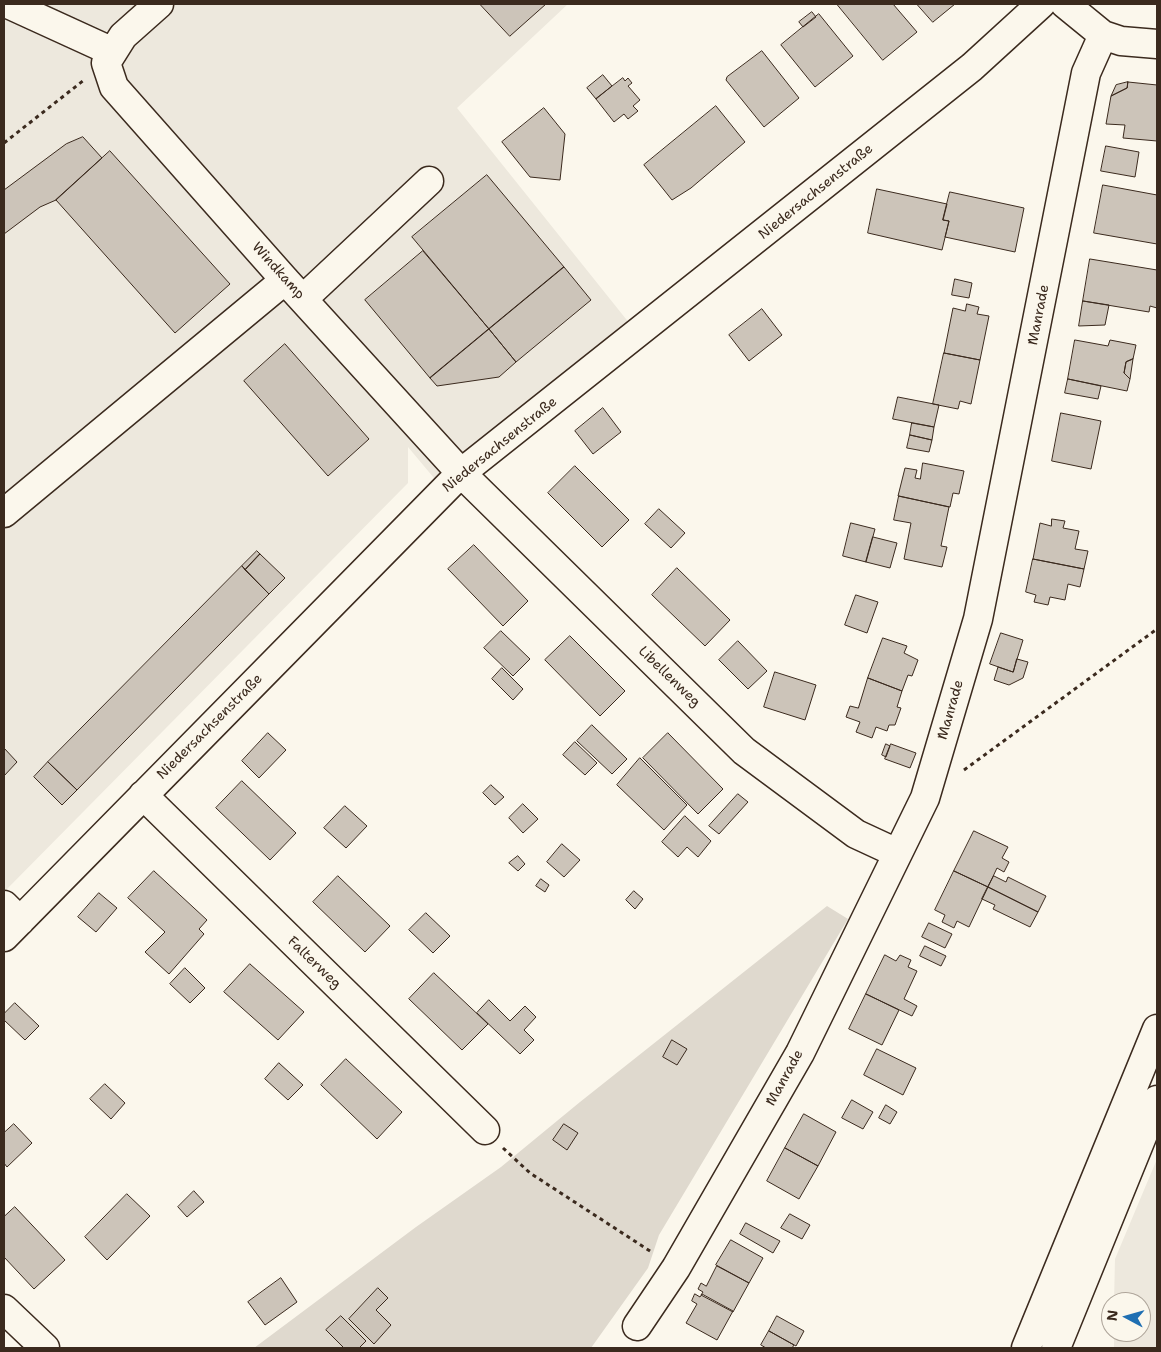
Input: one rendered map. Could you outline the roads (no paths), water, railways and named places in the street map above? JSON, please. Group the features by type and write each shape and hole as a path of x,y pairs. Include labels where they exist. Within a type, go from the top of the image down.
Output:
{"street":[{"path":"8,4 110,57 123,36 159,4"},
{"name":"Niedersachsenstraße","path":"9,921 143,795 461,473 972,67 1041,4"},
{"path":"1065,4 1103,34 1121,41 1157,44"},
{"name":"Manrade","path":"637,1326 676,1268 800,1053 925,798 978,619 1086,73 1103,34"},
{"name":"Windkamp","path":"110,57 114,87 461,473"},
{"path":"4,513 294,289 429,181"},
{"name":"Libellenweg","path":"461,473 744,751 856,834 897,853"},
{"name":"Falterweg","path":"143,795 485,1130"},
{"path":"1026,1348 1157,1029"},
{"path":"1056,1348 1157,1100"},
{"path":"4,1309 45,1348"}]}
